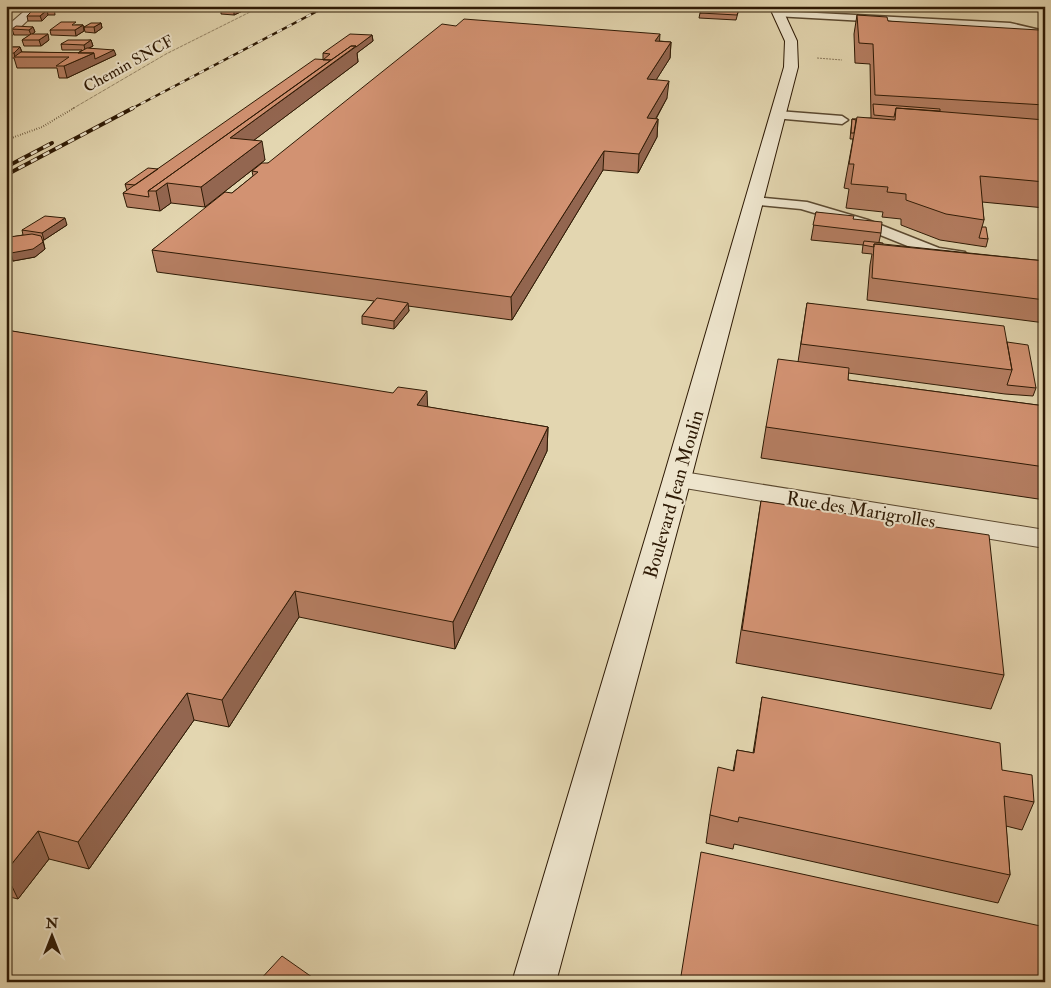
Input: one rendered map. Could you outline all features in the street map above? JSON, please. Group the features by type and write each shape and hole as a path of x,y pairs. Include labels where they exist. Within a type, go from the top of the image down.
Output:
{"street":[{"path":"6,34 36,6"},
{"name":"Boulevard Jean Moulin","path":"534,982 677,479 791,67 791,41 776,10"},
{"name":"Rue des Marigrolles","path":"677,479 1045,539"}],"lane":[{"path":"776,10 1010,26 1036,32 1045,45"},
{"path":"778,115 842,120"},
{"path":"754,201 802,205 863,223 936,252 976,256"}],"path":[{"name":"Chemin SNCF","path":"6,140 42,127 166,54 262,6"}],"building":[{"path":"37,6 54,6 54,10 47,10 40,16 27,16"},
{"path":"225,6 241,6 234,10 221,8"},
{"path":"702,7 739,9 737,15 700,13"},
{"path":"857,15 887,17 888,21 1039,30 1045,40 1045,105 875,95 873,44 859,43"},
{"path":"464,19 660,34 655,41 671,42 647,79 669,81 647,118 658,119 639,154 604,151 511,297 152,250 225,192 232,193 258,172 252,171 262,163 268,163 442,24 456,26"},
{"path":"61,22 76,22 72,25 83,25 75,30 50,30"},
{"path":"91,23 101,23 94,27 84,27"},
{"path":"16,26 33,27 29,30 12,29"},
{"path":"31,34 48,34 39,40 22,40"},
{"path":"350,34 372,35 356,47 351,46 331,60 323,60 330,54 323,53"},
{"path":"68,40 91,40 84,45 61,44"},
{"path":"351,46 356,46 230,138 262,141 201,187 167,183 156,191 148,191"},
{"path":"6,47 20,47 14,53 6,53"},
{"path":"87,48 114,50 95,59 94,53 78,53"},
{"path":"21,52 94,53 64,66 56,66 69,57 14,57"},
{"path":"315,59 331,60 148,191 149,197 123,193"},
{"path":"873,104 940,109 940,111 896,108 894,117 874,115"},
{"path":"896,108 1045,120 1045,182 980,176 984,220 946,214 906,200 906,194 887,192 888,187 851,184 854,164 849,164 857,117 895,120"},
{"path":"852,119 856,120 854,133 851,133"},
{"path":"148,168 158,169 135,185 125,184"},
{"path":"816,212 854,216 853,219 882,222 881,233 813,225"},
{"path":"45,216 65,218 42,233 22,230"},
{"path":"982,227 986,227 988,239 979,238"},
{"path":"32,234 41,236 43,242 33,249 11,253 6,252 6,238"},
{"path":"864,241 883,244 874,244 874,247 863,245"},
{"path":"874,244 1045,261 1045,300 872,278"},
{"path":"377,298 408,303 394,321 362,316"},
{"path":"807,303 1004,326 1012,370 801,344"},
{"path":"6,330 393,393 398,387 427,391 417,405 548,427 453,622 295,591 222,700 187,693 78,842 38,831 6,871"},
{"path":"1007,342 1028,345 1036,388 1007,385 1012,370"},
{"path":"778,359 849,368 848,380 1045,406 1045,467 766,427"},
{"path":"761,501 989,535 1004,675 742,630"},
{"path":"762,697 1000,743 1002,770 1032,775 1034,802 1004,796 1010,875 739,817 738,822 710,815 718,767 734,771 737,750 754,753"},
{"path":"701,852 1045,927 1045,982 680,982"},
{"path":"282,956 319,982 258,982"}],"railway":[{"path":"131,109 327,6"},
{"path":"6,175 133,108"},
{"path":"6,167 52,143"}]}
